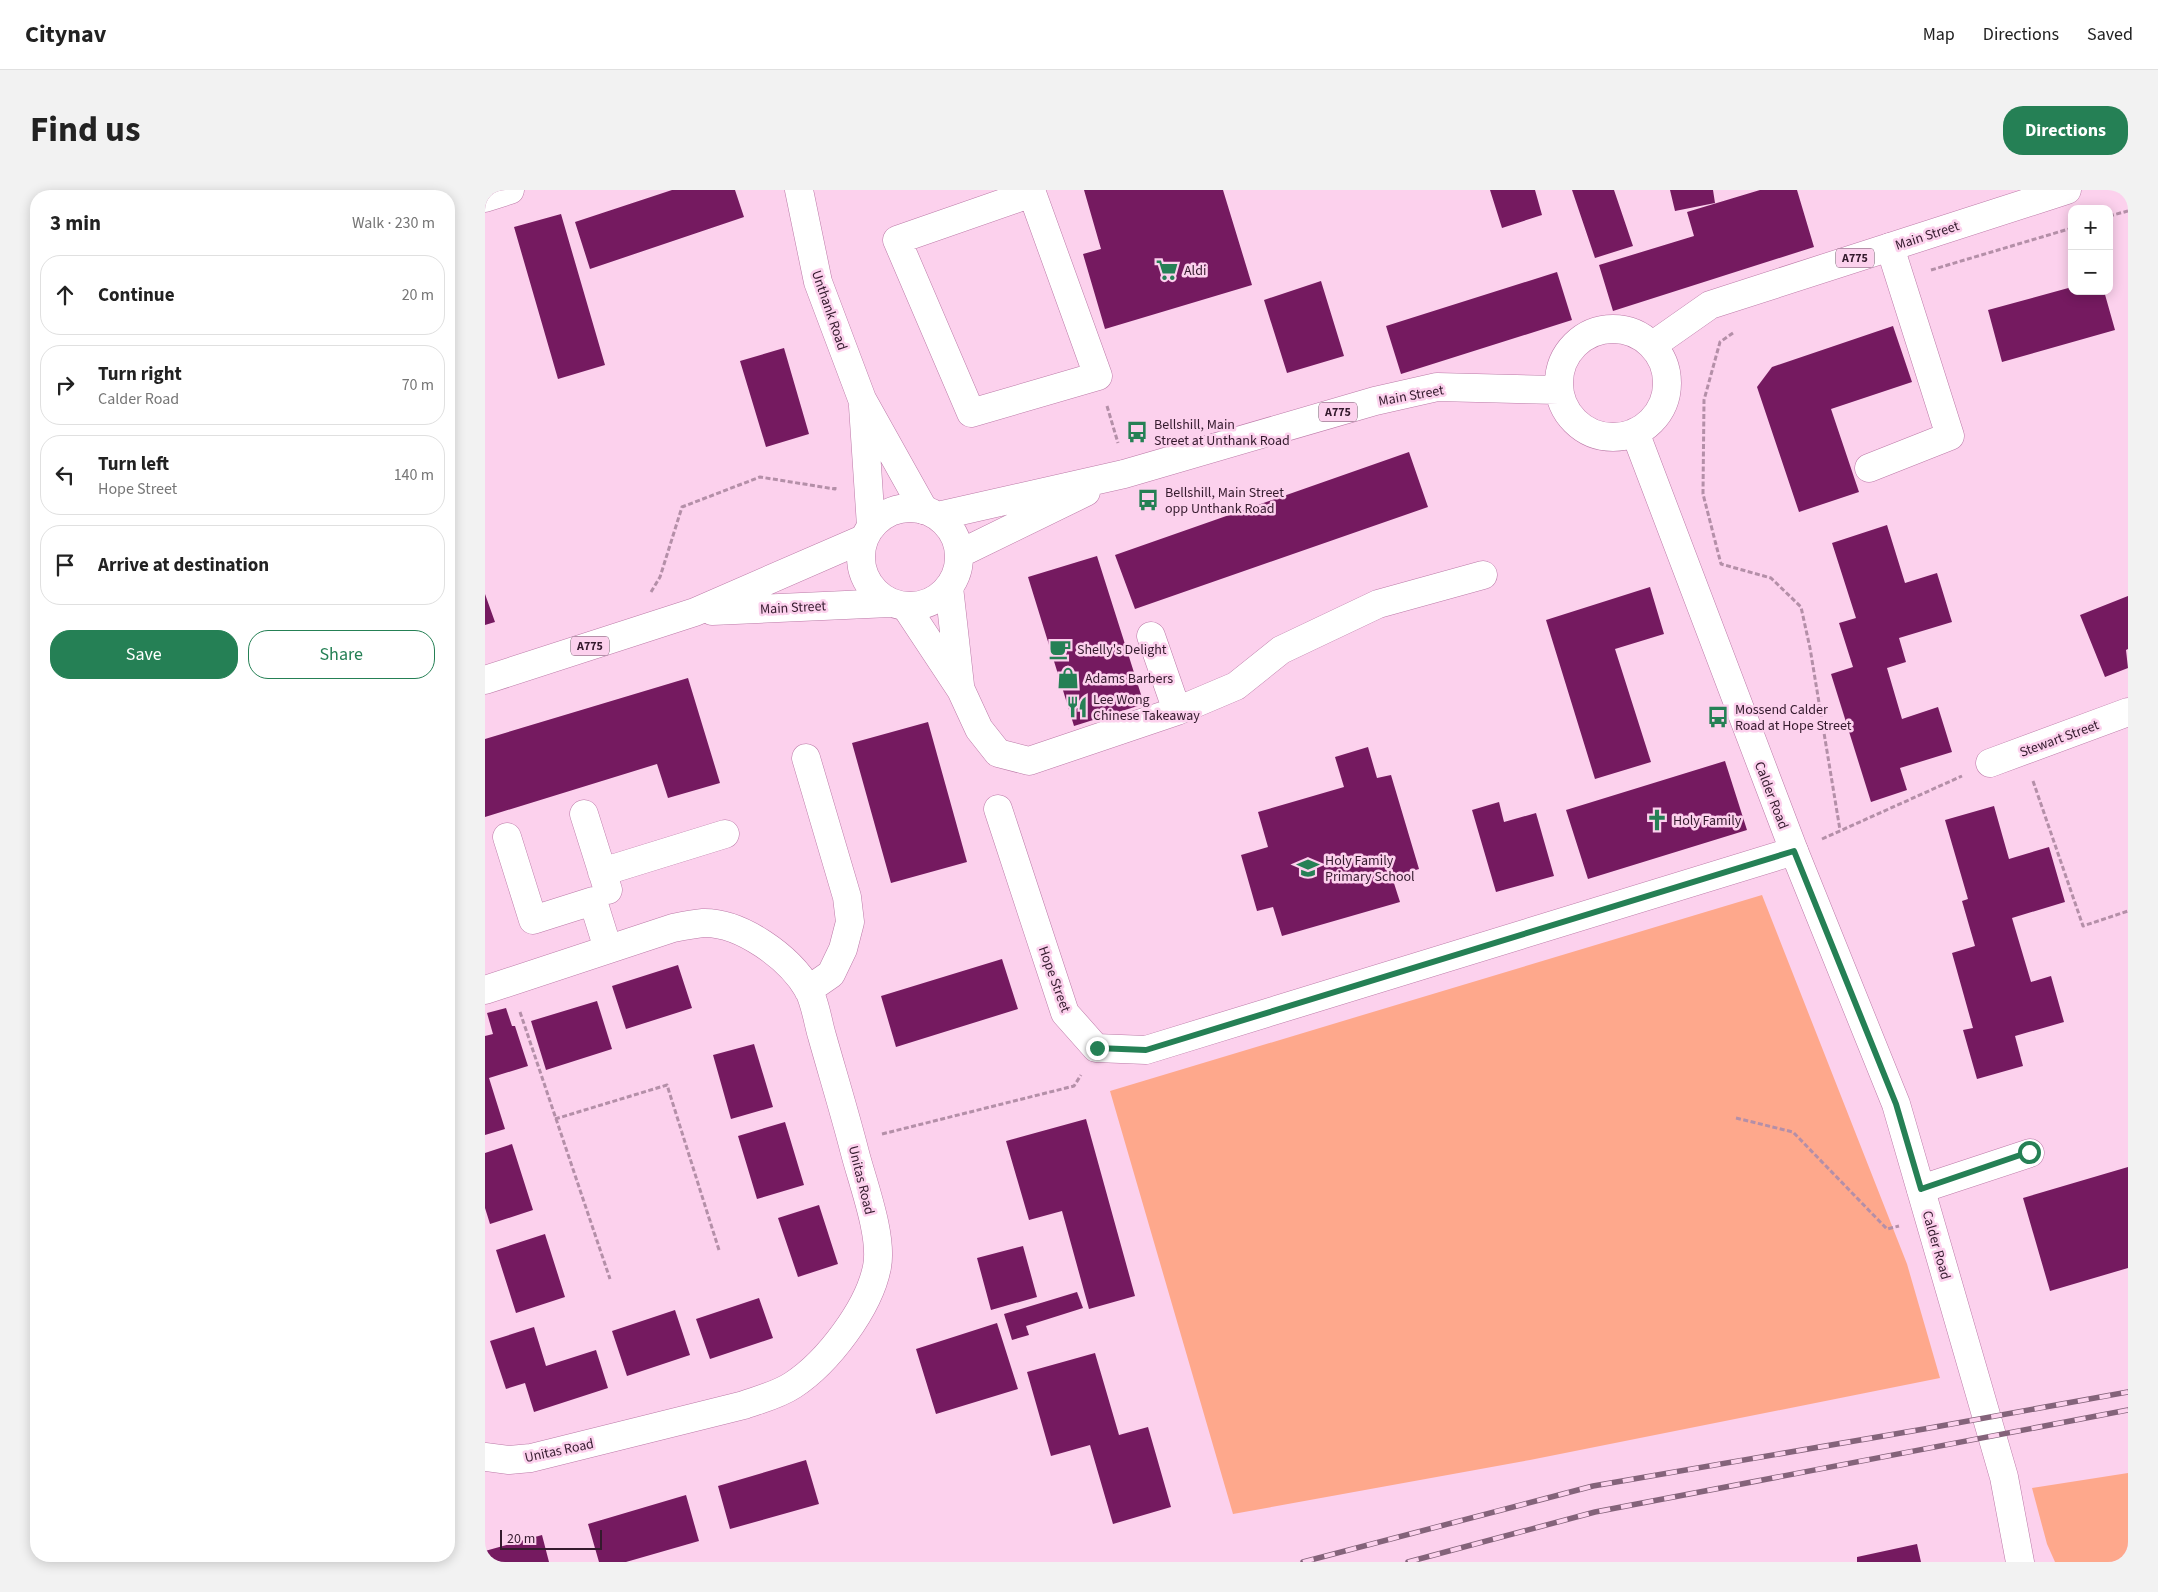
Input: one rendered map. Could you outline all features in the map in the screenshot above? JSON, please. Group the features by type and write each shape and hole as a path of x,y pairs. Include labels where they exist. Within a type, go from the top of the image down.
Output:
{"main road":[{"path":"485,198 510,190"},
{"name":"Unthank Road","path":"799,190 818,282 862,399 931,513"},
{"name":"Main Street","path":"1653,345 1711,305 2067,190"},
{"path":"1032,192 1098,376 971,413 897,240 1032,192"},
{"path":"1869,468 1950,436 1890,247"},
{"path":"1606,328 1623,329 1639,335 1653,345 1662,359 1667,376 1667,393 1661,409 1650,423 1635,432 1619,437 1602,436 1586,430 1573,420 1564,406 1559,390 1559,372 1565,356 1575,343 1589,333 1606,328"},
{"name":"Main Street","path":"931,513 1124,474 1375,401 1437,388 1559,390"},
{"name":"Unthank Road","path":"862,399 867,533"},
{"name":"Calder Road","path":"1635,432 1794,851 1896,1104 2004,1477 2021,1562"},
{"name":"Main Street","path":"959,554 1124,474"},
{"path":"909,508 931,513 949,527 956,541 959,554 957,573 949,588 937,599 921,605 898,605 876,594 867,582 861,568 860,553 867,533 881,516 896,510 909,508"},
{"name":"Main Street","path":"485,680 695,612 867,533"},
{"path":"898,605 961,690 979,729 998,753 1029,760 1177,711 1237,686 1281,650 1378,604 1483,574"},
{"path":"949,588 961,690"},
{"name":"Main Street","path":"695,612 898,605"},
{"path":"1151,636 1177,711"},
{"name":"Stewart Street","path":"1990,763 2128,712"},
{"path":"806,758 847,897 850,922 843,949 831,974 808,990"},
{"name":"Hope Street","path":"998,809 1065,1013 1097,1048"},
{"path":"507,836 533,920 610,896 584,814"},
{"path":"602,872 725,834"},
{"path":"1097,1048 1146,1050 1794,851"},
{"path":"593,901 608,949"},
{"name":"Unitas Road","path":"485,990 673,928 704,923 749,935 765,944 780,956 808,990 852,1141 879,1247 877,1268 863,1302 840,1340 817,1367 778,1393 744,1405 531,1458 509,1460 485,1457"},
{"path":"1921,1189 2029,1152"}],"path":[{"path":"2113,215 2128,210"},
{"path":"1900,280 2068,229"},
{"path":"1734,332 1720,342 1704,400 1703,494 1721,564 1771,578 1801,607 1810,648 1840,830"},
{"path":"1098,376 1117,435 1124,474"},
{"path":"650,593 660,577 682,507 760,477 835,489 835,480"},
{"path":"2023,751 2083,926 2128,910"},
{"path":"1794,851 1990,763"},
{"path":"511,983 609,1279"},
{"path":"852,1141 1074,1086 1097,1048"},
{"path":"555,1119 667,1085 719,1250"},
{"path":"1736,1118 1793,1132 1887,1230 1929,1216"}],"shaded area":[{"path":"1762,895 1907,1264 1940,1378 1530,1460 1233,1514 1110,1091"},
{"path":"2128,1473 2128,1562 2055,1562 2047,1544 2032,1488"}],"building":[{"path":"672,190 735,190 744,217 590,269 575,222"},
{"name":"Aldi","path":"1084,190 1223,190 1252,285 1105,329 1083,254 1101,249"},
{"path":"1490,190 1535,190 1542,215 1502,228"},
{"path":"1572,190 1614,190 1633,246 1595,258"},
{"path":"1670,190 1713,190 1715,203 1675,211"},
{"path":"1760,190 1797,190 1814,247 1613,311 1599,265 1694,236 1687,212"},
{"path":"561,214 605,365 558,379 514,227"},
{"path":"1557,272 1572,320 1401,374 1386,326"},
{"path":"1321,281 1344,356 1287,373 1264,300"},
{"path":"2068,288 2068,295 2105,295 2115,330 2002,362 1988,310"},
{"path":"1893,326 1912,382 1831,409 1859,492 1799,512 1757,387 1772,367"},
{"path":"784,348 809,434 766,447 740,361"},
{"path":"1409,452 1428,507 1135,609 1115,555"},
{"path":"1887,525 1905,583 1937,573 1952,622 1899,638 1906,662 1887,668 1902,719 1938,707 1952,752 1900,768 1907,790 1871,802 1831,674 1853,667 1839,623 1856,618 1832,543"},
{"path":"1097,556 1144,704 1074,726 1028,577"},
{"path":"1650,587 1664,634 1615,649 1651,762 1595,779 1546,620"},
{"path":"485,594 495,622 485,625"},
{"path":"2128,596 2128,649 2126,650 2128,668 2105,677 2080,615"},
{"path":"688,678 720,783 668,798 657,764 485,817 485,739"},
{"path":"928,722 967,862 891,883 852,743"},
{"path":"1368,747 1377,778 1391,775 1419,869 1392,877 1400,902 1282,936 1273,907 1257,911 1241,855 1268,847 1258,812 1344,787 1335,757"},
{"name":"Holy Family","path":"1725,761 1747,830 1588,879 1566,810"},
{"path":"1499,802 1504,822 1536,813 1554,876 1496,892 1472,810"},
{"path":"1994,806 2009,859 2049,847 2065,902 2012,918 2031,982 2051,976 2064,1022 2015,1036 2023,1066 1977,1079 1963,1030 1973,1028 1952,953 1975,946 1962,901 1968,899 1945,820"},
{"path":"1002,959 1018,1009 896,1047 881,996"},
{"path":"678,965 692,1008 626,1029 612,986"},
{"path":"597,1001 612,1049 546,1070 531,1021"},
{"path":"506,1008 512,1026 515,1026 528,1066 489,1078 505,1129 485,1135 485,1036 493,1034 487,1013"},
{"path":"754,1044 773,1107 731,1119 713,1055"},
{"path":"1086,1119 1135,1296 1089,1309 1062,1211 1029,1220 1006,1141"},
{"path":"785,1122 804,1185 757,1199 738,1136"},
{"path":"512,1144 533,1210 490,1224 485,1208 485,1153"},
{"path":"2128,1167 2128,1268 2050,1291 2023,1198"},
{"path":"819,1205 838,1264 798,1277 778,1218"},
{"path":"545,1234 565,1297 516,1313 496,1250"},
{"path":"1023,1246 1037,1297 991,1310 977,1258"},
{"path":"1077,1292 1083,1308 1026,1326 1029,1335 1012,1340 1004,1314"},
{"path":"759,1298 773,1338 710,1359 696,1319"},
{"path":"675,1310 690,1355 627,1376 612,1331"},
{"path":"997,1323 1018,1389 936,1414 916,1349"},
{"path":"534,1327 546,1366 596,1350 608,1388 534,1412 525,1383 506,1389 490,1341"},
{"path":"1095,1353 1119,1435 1148,1427 1171,1507 1113,1524 1090,1445 1051,1456 1027,1372"},
{"path":"806,1460 819,1504 730,1529 718,1486"},
{"path":"686,1495 699,1541 626,1562 599,1562 588,1524"},
{"path":"542,1535 549,1562 485,1562 485,1551"},
{"path":"1917,1544 1921,1562 1857,1562 1857,1557"}],"railway":[{"path":"1303,1562 1593,1486 2128,1392"},
{"path":"1408,1562 1595,1512 2128,1410"}],"place":[{"name":"Aldi","path":"1167,270"},
{"name":"Bellshill, Main Street at Unthank Road","path":"1137,432"},
{"name":"Bellshill, Main Street opp Unthank Road","path":"1148,500"},
{"name":"Shelly's Delight","path":"1060,649"},
{"name":"Adams Barbers","path":"1068,678"},
{"name":"Lee Wong Chinese Takeaway","path":"1077,707"},
{"name":"Mossend Calder Road at Hope Street","path":"1718,717"},
{"name":"Holy Family","path":"1657,820"},
{"name":"Holy Family Primary School","path":"1308,868"}],"route":[{"path":"1097,1048 1146,1050 1794,851 1896,1104 1921,1189 2029,1152"}]}
